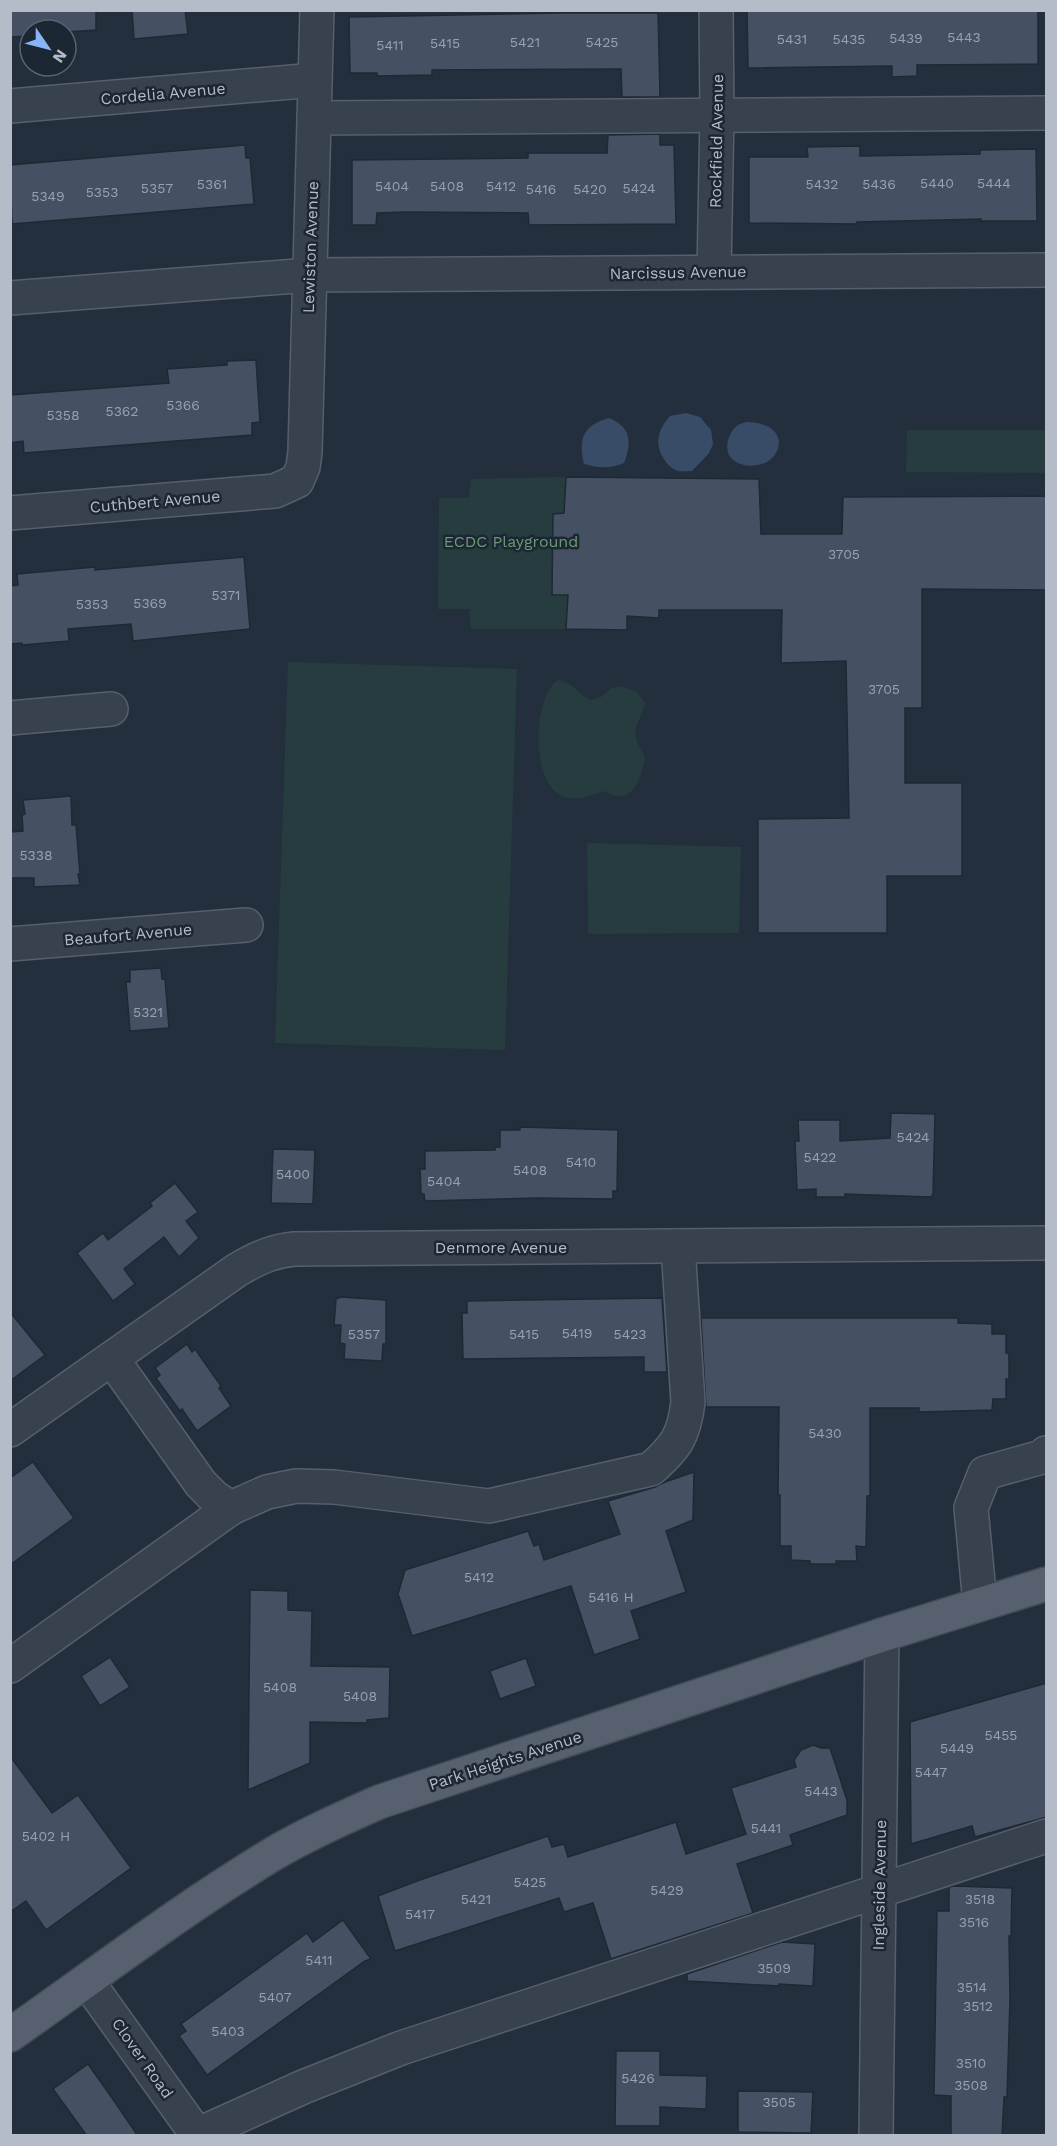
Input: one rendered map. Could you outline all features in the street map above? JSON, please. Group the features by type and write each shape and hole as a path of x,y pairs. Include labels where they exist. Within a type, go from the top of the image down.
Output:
{"main road":[{"name":"Park Heights Avenue","path":"10,2035 209,1895 274,1853 329,1824 402,1794 882,1635 1047,1584"}],"street":[{"name":"Lewiston Avenue","path":"297,481 303,467 304,452 317,10"},
{"name":"Rockfield Avenue","path":"714,272 717,10"},
{"name":"Cordelia Avenue","path":"10,106 315,80"},
{"path":"314,118 1047,113"},
{"name":"Narcissus Avenue","path":"10,298 310,275 1047,270"},
{"name":"Cuthbert Avenue","path":"10,513 274,491 297,481"},
{"path":"10,718 111,709"},
{"name":"Beaufort Avenue","path":"10,944 246,925"},
{"name":"Denmore Avenue","path":"10,1430 237,1270 258,1258 277,1251 306,1248 1047,1243"},
{"path":"10,1666 231,1508 267,1492 296,1486 334,1487 489,1506 651,1469 670,1452 679,1438 686,1418 688,1402 678,1246"},
{"path":"112,1359 201,1484 214,1497 231,1508"},
{"path":"980,1605 971,1508 985,1473 1042,1457 1047,1453"},
{"name":"Ingleside Avenue","path":"876,2136 882,1635"},
{"path":"197,2135 303,2087 401,2048 1047,1836"},
{"name":"Clover Road","path":"87,1981 197,2135"}],"green space":[{"path":"907,430 1046,430 1046,473 906,472"},
{"name":"ECDC Playground","path":"566,477 564,513 553,514 568,595 566,629 471,629 469,609 438,609 439,498 469,498 471,479"},
{"path":"288,662 517,669 505,1050 275,1043"},
{"path":"558,680 571,686 590,700 601,697 612,688 621,686 636,691 645,703 635,735 645,757 638,782 628,794 614,795 604,791 572,799 555,792 546,779 541,762 539,723 549,690"},
{"path":"587,843 741,847 739,933 588,934"}],"water":[{"path":"686,413 700,417 711,430 713,444 709,453 692,471 680,471 672,468 664,459 658,442 660,432 670,416"},
{"path":"609,418 622,426 628,436 629,442 624,463 604,467 584,464 582,440 584,434 593,425"},
{"path":"747,422 762,424 774,431 777,436 778,448 774,456 765,463 753,466 735,462 727,450 732,431 738,425"}],"building":[{"path":"10,10 96,10 96,30 78,31 78,18 18,18 18,37 10,37"},
{"path":"132,10 185,10 188,34 134,39"},
{"path":"747,10 1038,10 1038,64 917,65 917,76 892,77 892,66 748,68"},
{"path":"658,13 660,97 622,97 621,69 432,70 432,75 377,76 377,73 350,73 349,17"},
{"path":"660,134 660,145 674,145 676,224 529,225 528,213 405,212 377,213 376,225 352,225 352,160 528,158 528,153 607,153 608,135"},
{"path":"245,145 246,158 250,158 254,204 12,224 10,165"},
{"path":"860,146 860,156 980,154 980,150 1036,149 1037,221 980,221 981,219 857,222 857,224 749,223 749,157 808,157 807,147"},
{"path":"256,360 260,422 252,423 252,435 24,453 23,441 10,443 10,395 169,383 167,369 227,365 227,361"},
{"path":"566,477 759,479 761,534 842,534 843,497 1047,496 1047,590 922,589 922,708 905,708 905,783 962,783 962,876 887,876 887,933 758,933 758,819 849,818 846,661 781,663 782,610 659,610 659,618 627,616 627,630 566,629 568,595 552,595 553,514 564,513"},
{"path":"244,557 250,629 133,641 131,624 68,629 69,641 10,644 10,586 18,585 17,574 95,567 95,570"},
{"path":"71,796 72,825 76,825 80,885 34,887 34,878 10,878 10,832 23,831 22,815 25,814 23,800"},
{"path":"161,968 162,979 165,979 169,1028 130,1031 126,982 130,982 130,970"},
{"path":"891,1113 935,1114 933,1194 931,1197 845,1194 845,1197 816,1197 816,1189 797,1190 795,1141 799,1141 798,1120 840,1120 840,1141 890,1138"},
{"path":"520,1127 618,1130 617,1191 613,1191 613,1199 425,1201 424,1194 421,1194 420,1169 425,1169 425,1151 495,1150 495,1147 500,1147 500,1130 520,1130"},
{"path":"273,1149 315,1150 313,1204 271,1203"},
{"path":"175,1183 198,1212 186,1221 199,1238 179,1257 164,1237 124,1269 135,1284 113,1301 77,1253 103,1233 108,1240 152,1206 150,1203"},
{"path":"341,1297 386,1300 386,1344 383,1344 382,1361 344,1359 345,1344 340,1343 341,1325 334,1325 336,1299"},
{"path":"662,1298 667,1372 644,1372 644,1357 463,1359 462,1313 467,1313 467,1301"},
{"path":"10,1312 45,1355 10,1381"},
{"path":"701,1318 958,1318 958,1323 992,1324 992,1334 1006,1334 1009,1379 1006,1379 1006,1399 993,1399 992,1410 919,1412 919,1408 870,1408 870,1496 867,1496 866,1547 856,1546 857,1561 810,1564 810,1561 791,1560 791,1546 780,1546 779,1407 706,1407"},
{"path":"187,1344 192,1352 195,1349 221,1386 219,1388 231,1406 197,1431 156,1378 160,1375 155,1368"},
{"path":"33,1462 74,1518 10,1565 10,1478"},
{"path":"694,1472 693,1520 666,1531 686,1592 631,1611 640,1639 594,1655 571,1586 412,1636 398,1594 405,1570 528,1531 534,1546 539,1544 544,1560 620,1534 608,1501"},
{"path":"250,1590 288,1591 288,1610 312,1611 311,1666 390,1667 389,1718 367,1720 367,1723 310,1722 310,1763 248,1790"},
{"path":"110,1657 130,1687 100,1706 81,1676"},
{"path":"526,1658 536,1686 500,1699 490,1671"},
{"path":"1047,1683 1047,1817 975,1837 972,1826 911,1844 910,1722"},
{"path":"813,1745 830,1748 847,1800 847,1815 790,1835 793,1845 737,1864 753,1913 611,1959 593,1903 564,1912 559,1898 395,1951 378,1896 548,1836 552,1847 564,1844 568,1857 676,1822 686,1854 746,1834 731,1788 796,1767 794,1760 801,1750"},
{"path":"10,1756 52,1813 78,1795 131,1868 46,1930 26,1901 10,1912"},
{"path":"949,1887 1012,1888 1011,1936 1009,1936 1007,2097 1004,2097 1002,2136 951,2136 951,2096 934,2095 937,1911 949,1911"},
{"path":"343,1920 371,1959 365,1961 207,2075 179,2036 186,2031 181,2024 307,1933 313,1942"},
{"path":"782,1942 815,1944 813,1986 687,1981 687,1974"},
{"path":"616,2051 660,2051 660,2075 707,2076 706,2109 660,2107 660,2126 615,2126"},
{"path":"88,2064 138,2136 87,2136 53,2089"},
{"path":"738,2091 813,2092 811,2133 738,2132"}]}
